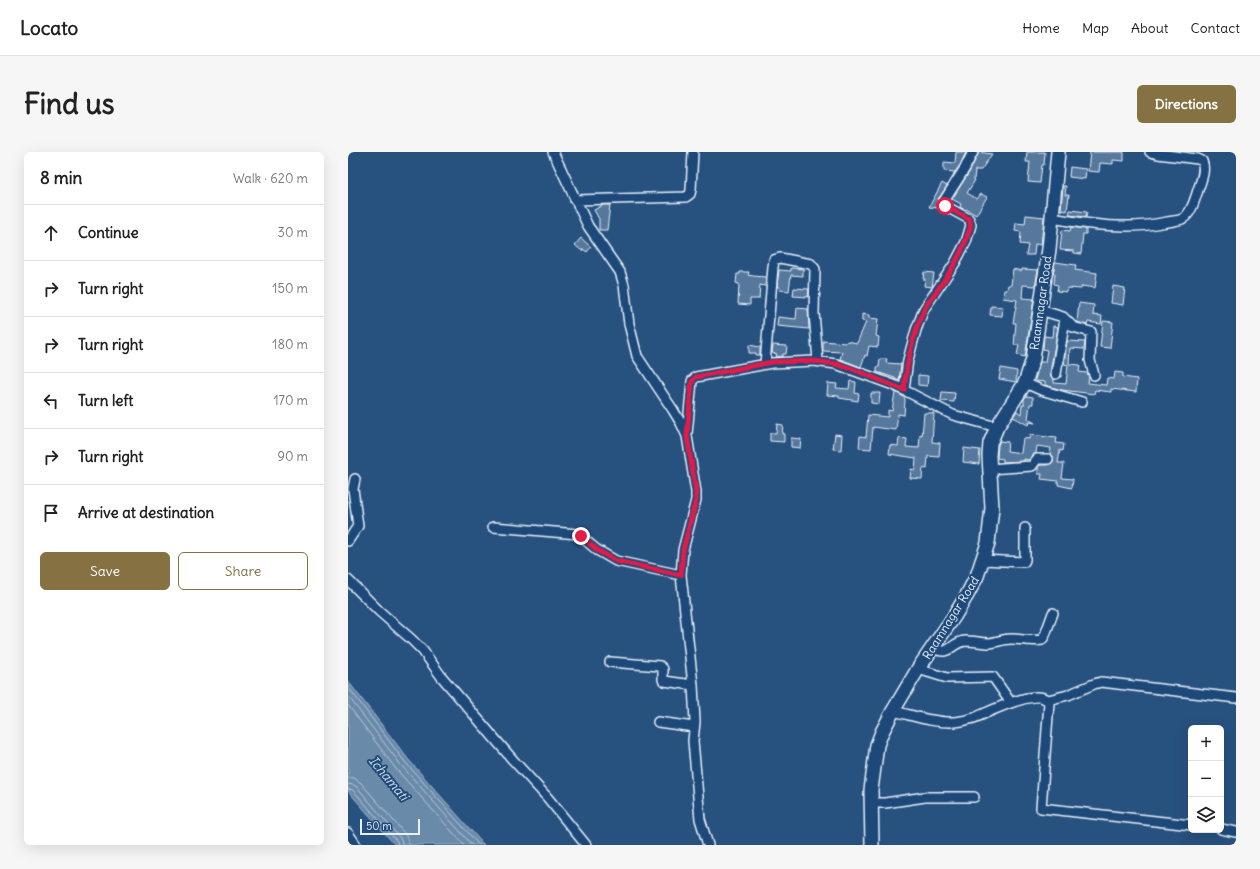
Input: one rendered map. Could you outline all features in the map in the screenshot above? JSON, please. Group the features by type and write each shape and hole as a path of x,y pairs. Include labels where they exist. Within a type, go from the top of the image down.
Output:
{"highway":[{"name":"Raamnagar Road","path":"872,845 872,776 877,745 893,711 918,669 967,595 977,576 988,543 992,508 989,469 990,443 997,427 1025,382 1033,359 1052,218 1058,152"}],"street":[{"path":"554,152 588,226 620,272 624,285 630,330 637,356 674,410 687,436"},
{"path":"575,200 686,197 690,194 691,190 693,152"},
{"path":"904,390 910,348 924,309 956,263 966,242 971,225 969,219 945,206 944,201 966,168 973,152"},
{"path":"1052,218 1084,224 1130,226 1160,224 1183,219 1190,210 1203,176 1203,163 1202,161 1150,152"},
{"path":"765,364 772,267 774,260 780,258 811,264 815,269 814,313 818,361"},
{"path":"1040,310 1060,316 1072,326 1091,332 1090,360 1094,375"},
{"path":"1056,374 1065,319"},
{"path":"708,845 700,819 693,741 693,685 681,575 683,550 696,500 687,436 692,381 696,377 772,362 818,361 850,368 904,390 953,415 997,427"},
{"path":"1025,382 1041,390 1082,402"},
{"path":"989,469 1032,466 1037,459 1048,459"},
{"path":"348,541 358,526 353,489 355,479"},
{"path":"493,527 578,534 597,550 616,561 681,575"},
{"path":"983,560 1024,562 1025,528"},
{"path":"348,580 422,651 441,676 547,797 586,845"},
{"path":"932,648 940,652 944,652 948,651 956,644 970,641 988,643 1009,639 1032,642 1042,640 1053,613"},
{"path":"610,662 660,666 663,668 664,681 693,685"},
{"path":"918,669 947,678 993,677 1011,703"},
{"path":"893,711 941,722 953,722 972,718 1020,699 1040,696 1048,700 1068,695 1094,684 1107,682 1236,698"},
{"path":"1048,700 1041,808 1188,825"},
{"path":"658,722 694,727"},
{"path":"871,803 885,803 925,797 974,797"},
{"path":"1224,830 1236,832"},
{"path":"348,833 356,845"}],"water":[{"name":"Ichamati","path":"348,681 408,759 484,845 395,845 348,791"}],"building":[{"path":"956,152 966,152 960,165 953,175 955,172 944,171 944,162 955,163"},
{"path":"979,152 992,154 981,170 975,170 975,180 967,193 977,199 981,194 987,197 976,215 960,207 961,204 952,199 970,171"},
{"path":"1027,152 1045,152 1040,183 1028,182 1030,162 1026,162"},
{"path":"1090,152 1124,152 1124,161 1113,160 1113,164 1100,163 1099,172 1088,171"},
{"path":"1070,167 1086,169 1085,179 1069,177"},
{"path":"942,183 947,186 938,198 937,208 929,207"},
{"path":"1063,186 1066,186 1065,195 1069,195 1067,211 1061,210"},
{"path":"603,205 610,205 607,230 599,230 599,219 594,210"},
{"path":"1070,210 1087,212 1086,217 1069,215"},
{"path":"1026,215 1044,217 1041,245 1035,244 1034,255 1026,255 1028,245 1020,244 1021,232 1015,231 1016,223 1025,224"},
{"path":"1071,227 1086,229 1086,234 1083,234 1081,254 1074,253 1074,251 1060,250 1062,230 1070,231"},
{"path":"581,238 591,247 587,252 583,249 582,251 575,245"},
{"path":"1055,262 1076,265 1075,270 1097,273 1095,288 1082,286 1081,289 1068,288 1067,292 1057,291 1058,285 1054,284 1055,274 1053,274"},
{"path":"791,268 803,269 803,276 791,275 789,291 779,290 780,287 777,287 779,270 791,271"},
{"path":"1013,269 1022,271 1022,269 1038,270 1035,286 1023,285 1022,298 1034,299 1025,357 1017,355 1019,345 1014,345 1016,323 1013,323 1017,300 1003,298 1004,290 1007,290 1008,285 1011,285"},
{"path":"740,272 749,272 748,275 766,277 765,286 760,285 759,299 750,299 750,305 738,304 739,284 736,283 737,274 740,274"},
{"path":"924,272 934,273 932,287 924,286"},
{"path":"1113,286 1125,288 1123,305 1111,303"},
{"path":"794,288 809,289 808,297 793,296"},
{"path":"1079,303 1094,305 1093,315 1102,316 1101,324 1088,322 1087,325 1077,322"},
{"path":"991,306 1003,307 1002,316 990,315"},
{"path":"797,308 808,309 809,329 777,326 778,317 796,319"},
{"path":"862,314 869,315 869,318 878,319 876,336 879,337 878,347 869,346 867,356 865,355 861,367 840,359 842,352 823,351 823,341 846,343 847,341 857,343 866,322 862,321"},
{"path":"1103,321 1113,322 1110,348 1100,347"},
{"path":"1053,326 1058,327 1050,373 1054,383 1066,384 1068,365 1064,364 1067,341 1085,342 1084,349 1070,348 1069,364 1080,365 1079,372 1087,373 1089,377 1088,383 1106,385 1107,378 1114,379 1115,372 1123,373 1123,377 1137,379 1136,392 1111,389 1111,392 1095,390 1094,394 1062,390 1045,385 1045,382 1036,381 1040,362 1045,362 1047,350 1043,349 1044,336 1052,337"},
{"path":"749,345 760,347 760,355 755,355 756,353 749,353"},
{"path":"773,345 787,346 786,354 776,357 777,354 772,353"},
{"path":"880,359 887,359 886,363 901,364 899,381 895,378 877,372"},
{"path":"1001,368 1017,371 1016,382 999,379"},
{"path":"918,375 928,376 927,386 918,385"},
{"path":"850,381 856,382 855,393 859,394 858,401 839,398 839,396 827,395 828,383 837,384 836,388 849,389"},
{"path":"895,392 904,397 905,400 904,415 898,414 896,430 873,427 871,449 859,448 860,436 866,437 868,415 888,417 888,410 892,411"},
{"path":"942,392 955,393 954,402 941,401"},
{"path":"871,393 880,393 879,404 871,403"},
{"path":"1026,396 1033,397 1033,404 1030,404 1028,419 1035,423 1029,422 1028,425 1013,417 1017,411 1021,414 1022,405 1024,405 1024,399"},
{"path":"924,413 934,413 932,442 940,443 939,457 928,456 927,469 923,468 922,479 910,478 911,469 915,470 916,458 889,454 890,445 898,446 899,438 907,439 906,447 919,448 920,435 922,436"},
{"path":"777,424 783,425 782,434 784,434 784,442 770,441 770,433 776,433"},
{"path":"835,434 842,435 841,450 833,449"},
{"path":"1030,435 1057,438 1056,443 1064,444 1063,451 1060,450 1058,463 1064,463 1062,478 1073,479 1072,488 1058,485 1058,481 1041,479 1042,474 1038,474 1038,467 1040,465 1048,465 1053,462 1053,456 1050,453 1051,448 1037,446 1036,453 1032,455 1029,460 1024,459 1024,461 1003,462 1003,459 997,458 998,445 1000,441 1008,442 1007,451 1021,453 1023,438 1029,439"},
{"path":"791,438 801,439 800,448 791,447"},
{"path":"964,448 980,450 979,464 963,462"}],"route":[{"path":"581,536 597,550 616,561 681,575 686,535 696,500 695,484 687,436 692,381 696,377 772,362 814,361 836,364 850,368 904,390 910,348 924,309 956,263 966,242 971,225 969,219 945,206"}]}
